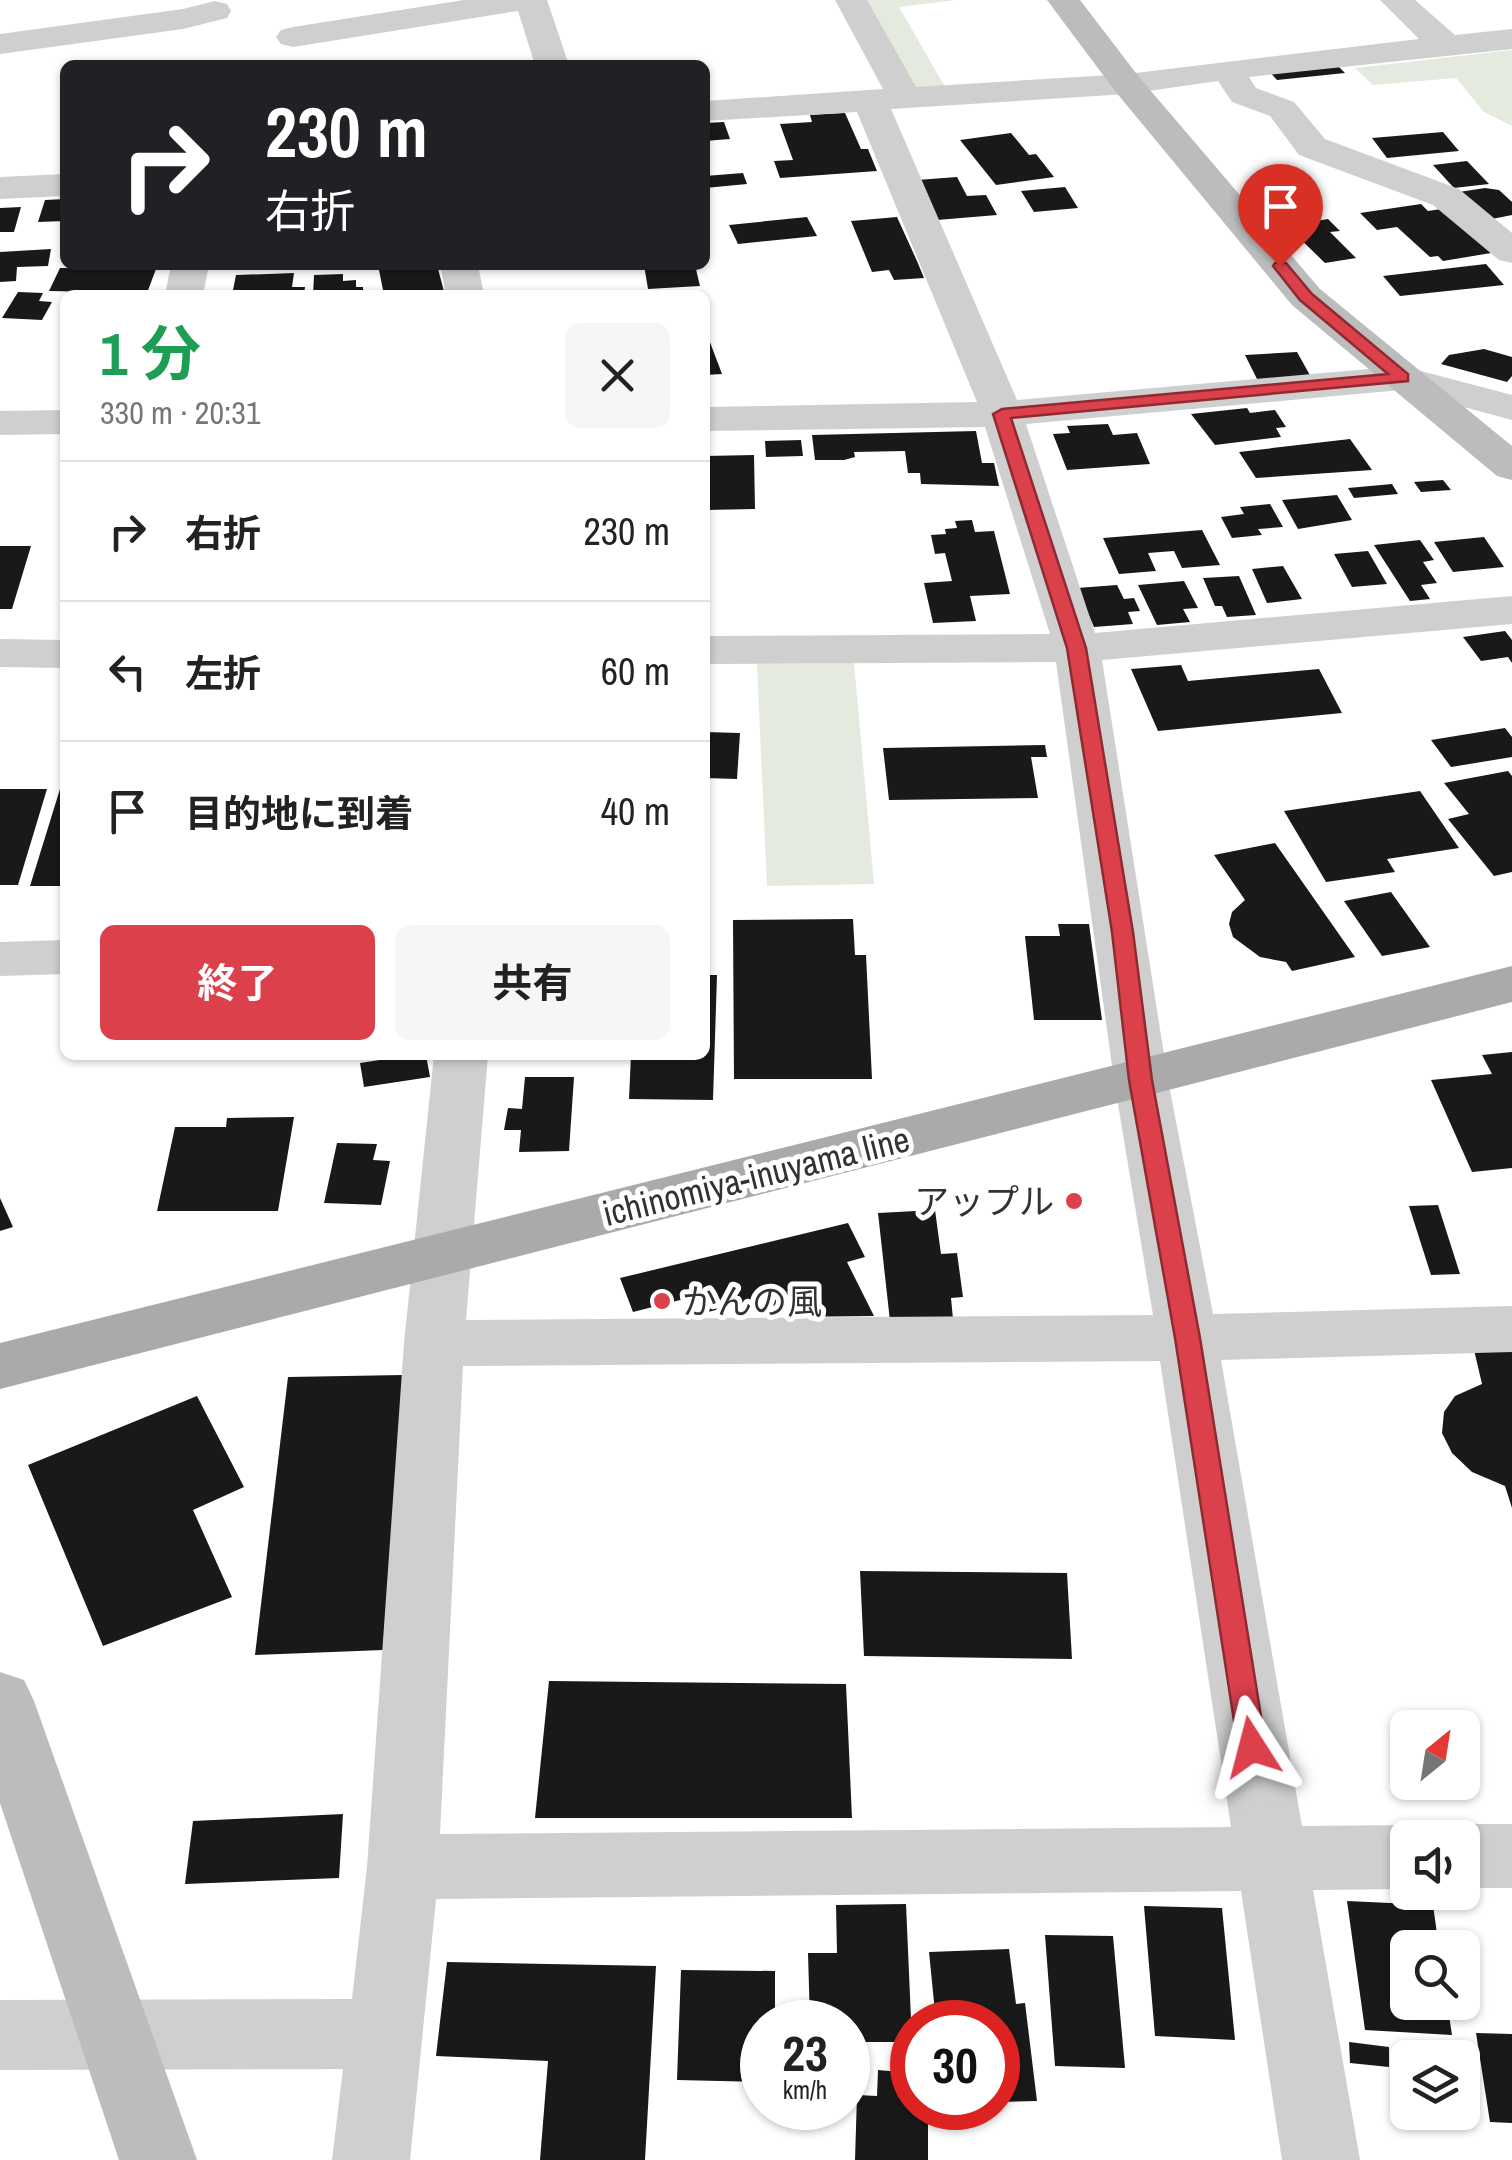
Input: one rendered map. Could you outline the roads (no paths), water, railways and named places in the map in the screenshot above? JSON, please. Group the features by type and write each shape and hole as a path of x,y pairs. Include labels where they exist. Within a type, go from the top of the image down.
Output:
{"main road":[{"name":"ichinomiya-inuyama line","path":"0,1366 1512,984"}],"street":[{"path":"0,44 183,19 255,24 529,0 550,60"},
{"path":"851,0 946,274 1002,414 1077,648 1141,1080 1321,2160"},
{"path":"1063,0 1127,84 1306,297 1512,466"},
{"path":"1396,0 1446,45"},
{"path":"710,111 1127,84 1227,69 1512,40"},
{"path":"1227,69 1244,95 1282,109 1312,147 1446,196 1512,252"},
{"path":"0,188 60,185"},
{"path":"710,419 1002,414 1402,378 1512,408"},
{"path":"0,422 60,422"},
{"path":"710,650 1077,648 1512,610"},
{"path":"0,653 60,654"},
{"path":"0,959 60,957"},
{"path":"371,2160 402,1867 434,1343 461,1060"},
{"path":"434,1343 1187,1338 1512,1328"},
{"path":"0,1701 158,2160"},
{"path":"1480,1856 1512,1856"},
{"path":"402,1867 1390,1857"},
{"path":"0,2036 112,2032 383,2034"}],"place":[{"name":"アップル","path":"1074,1201"},
{"name":"かんの風","path":"662,1301"}]}
